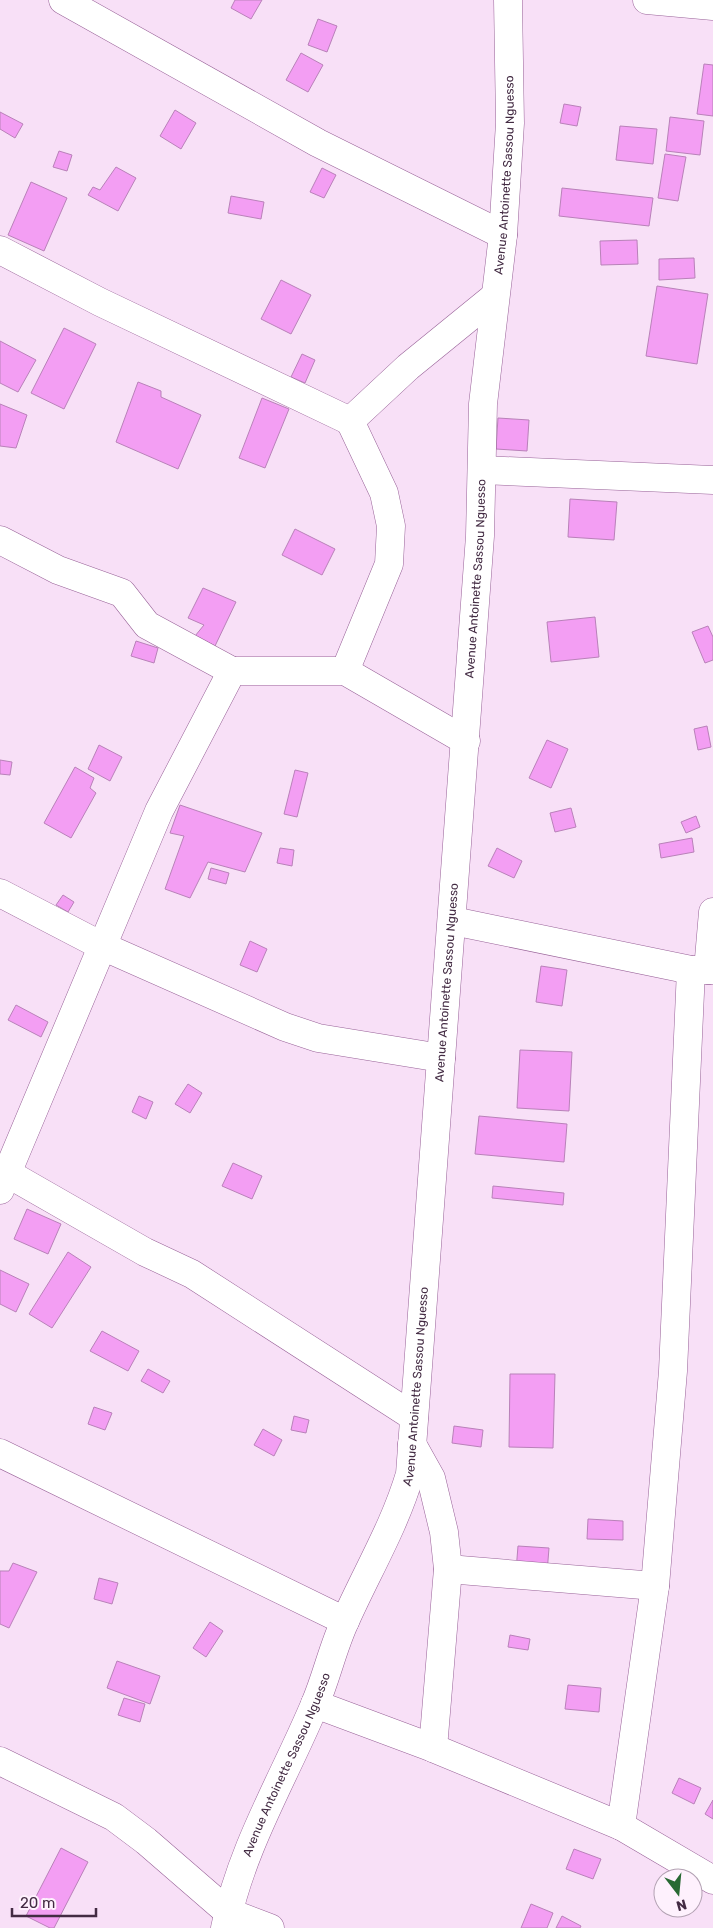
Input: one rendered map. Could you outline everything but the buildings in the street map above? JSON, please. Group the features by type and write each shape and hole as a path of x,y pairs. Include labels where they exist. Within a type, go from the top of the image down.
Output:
{"street":[{"path":"63,0 318,144 503,235"},
{"name":"Avenue Antoinette Sassou Nguesso","path":"226,1920 239,1874 280,1776 316,1704 344,1621 402,1502 410,1474 429,1243 480,536 483,404 494,297 503,235 510,123 508,0"},
{"path":"646,0 713,6"},
{"path":"0,250 100,302 350,421 384,493 391,526 389,564 345,671"},
{"path":"350,421 408,367 494,297"},
{"path":"482,470 713,480"},
{"path":"0,540 58,570 122,593 147,624 232,671 345,671 466,741"},
{"path":"232,671 159,811 102,946 62,1048 2,1177 145,1252 192,1274 413,1430 431,1478 444,1532 448,1568 433,1748"},
{"path":"0,893 102,946 285,1027 318,1038 441,1058"},
{"path":"621,1826 655,1586 673,1371 682,1205 704,970 713,912"},
{"path":"453,921 704,970"},
{"path":"0,1453 344,1621"},
{"path":"448,1568 655,1586"},
{"path":"316,1704 433,1748 621,1826 713,1880"},
{"path":"0,1761 114,1817 146,1841 226,1920 270,1928"}]}
